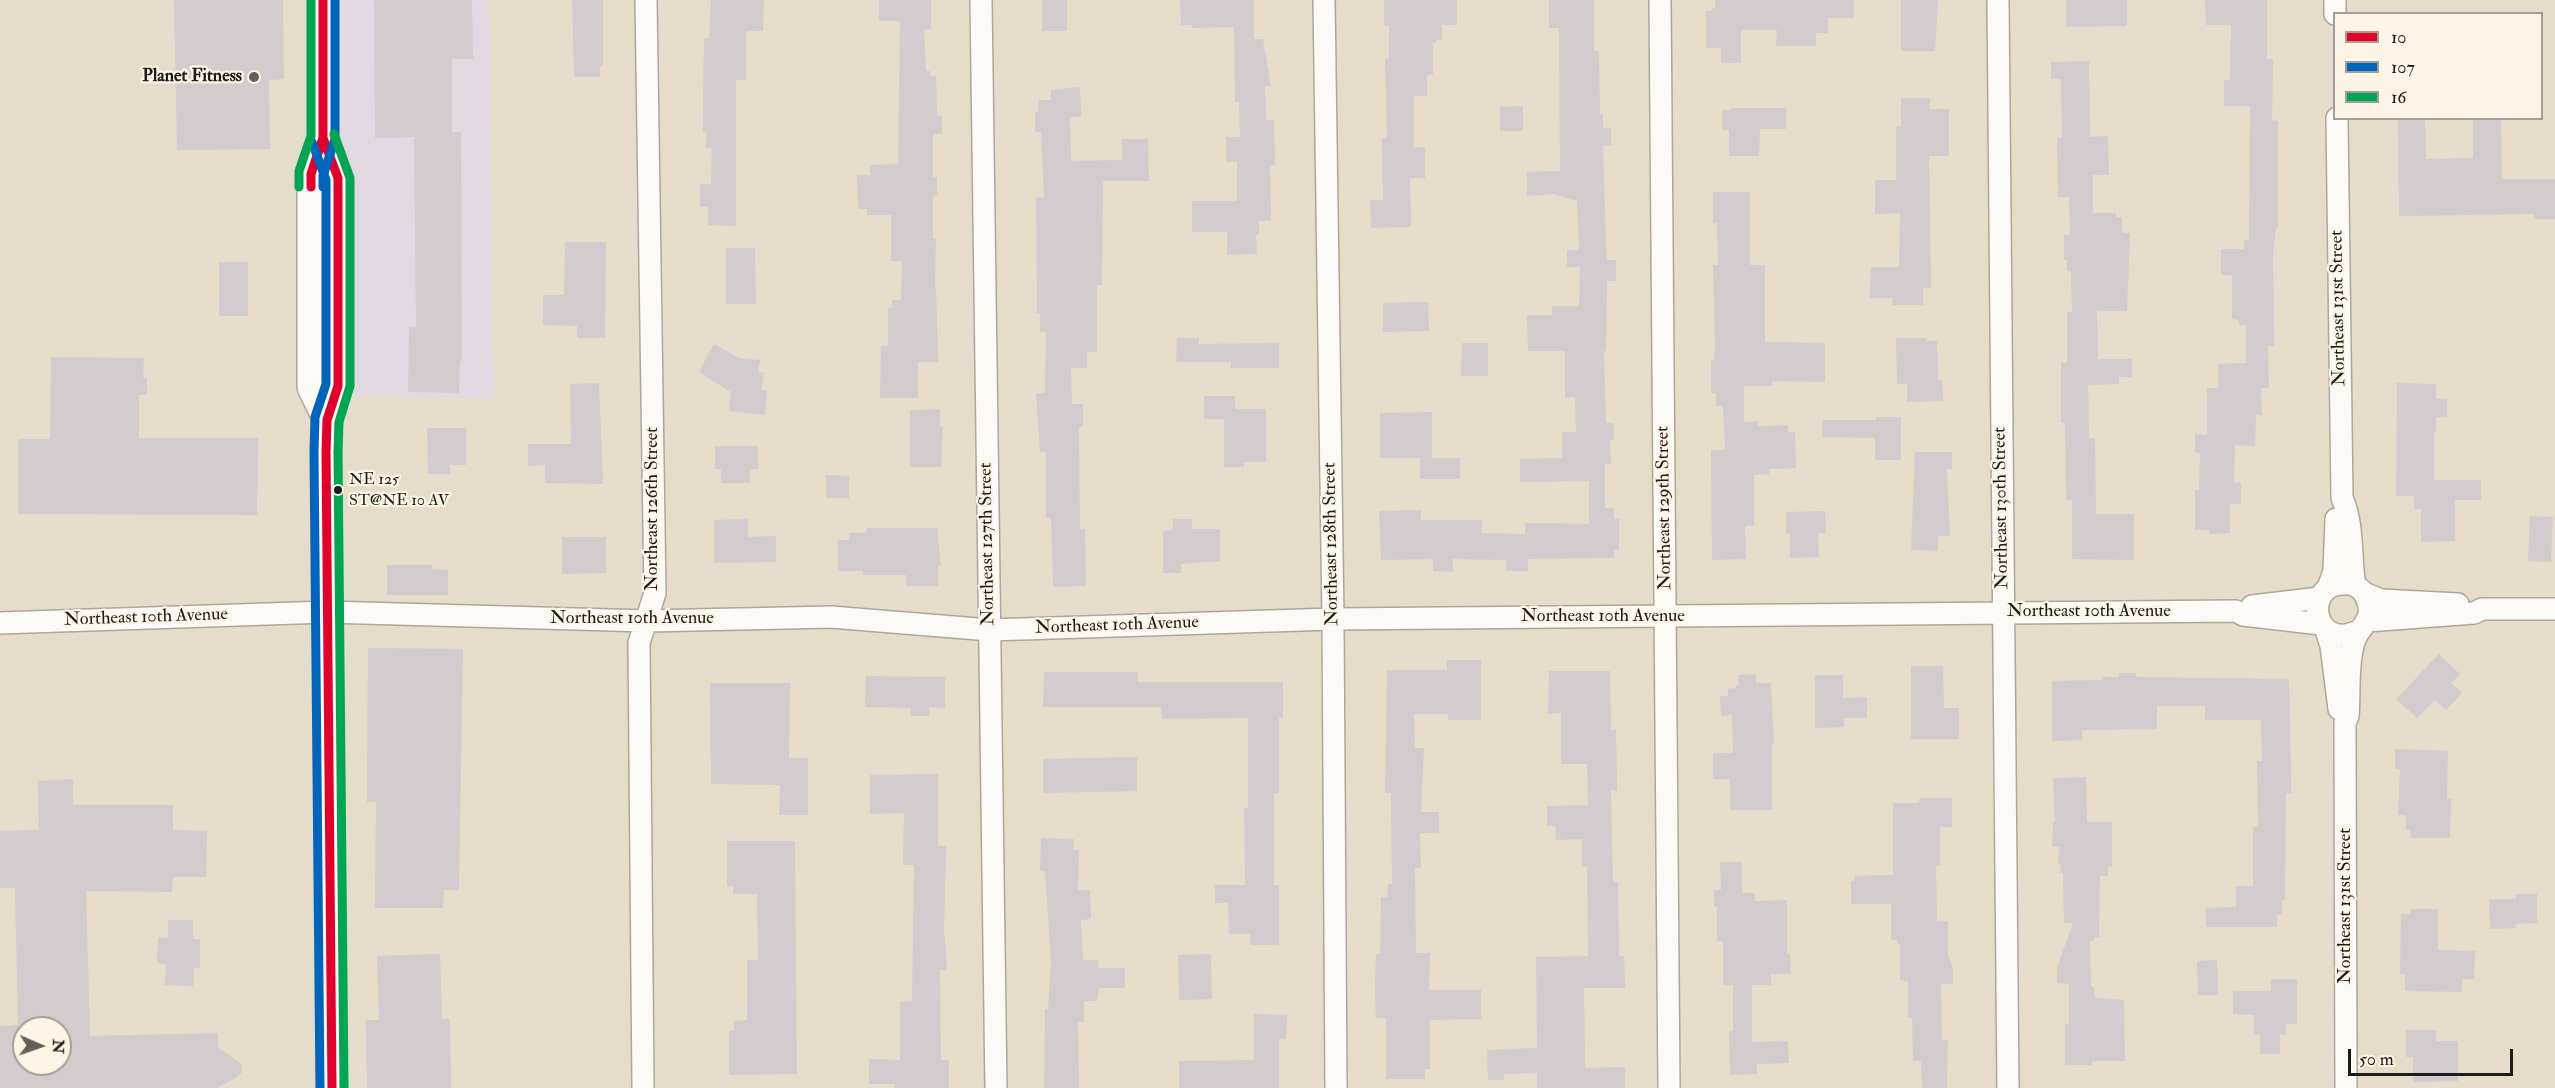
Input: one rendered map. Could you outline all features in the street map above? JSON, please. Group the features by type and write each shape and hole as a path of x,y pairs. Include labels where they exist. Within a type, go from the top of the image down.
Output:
{"main road":[{"path":"323,0 324,138 311,174 311,387 327,420 332,1088"}],"street":[{"name":"Northeast 126th Street","path":"643,1088 639,643 655,593 646,0"},
{"name":"Northeast 127th Street","path":"981,0 996,1088"},
{"name":"Northeast 128th Street","path":"1324,0 1333,619 1336,1088"},
{"name":"Northeast 129th Street","path":"1659,0 1670,1088"},
{"name":"Northeast 130th Street","path":"1998,0 2008,1088"},
{"name":"Northeast 131st Street","path":"2324,593 2334,571 2337,509 2342,498 2337,120"},
{"name":"Northeast 131st Street","path":"2342,498 2347,508 2351,567 2360,590"},
{"path":"2481,609 2474,614 2363,626 2343,636 2324,627 2318,616 2324,593 2339,584 2360,590 2381,600 2474,605 2481,609 2555,609"},
{"path":"2360,590 2369,609 2363,626"},
{"name":"Northeast 10th Avenue","path":"0,623 327,612 647,621 831,617 990,630 1333,619 2236,611 2243,607 2324,593"},
{"name":"Northeast 10th Avenue","path":"2236,611 2243,615 2324,627"},
{"name":"Northeast 131st Street","path":"2346,1088 2345,723 2348,716 2353,647 2363,626"},
{"name":"Northeast 131st Street","path":"2324,627 2331,646 2340,716 2345,723"}],"shaded area":[{"path":"326,0 489,0 494,399 323,396"}],"building":[{"name":"Planet Fitness","path":"174,0 283,0 284,79 269,80 270,149 177,150"},
{"path":"374,0 472,0 473,59 452,59 452,132 461,132 462,361 460,361 459,393 408,392 409,327 416,327 414,137 375,138"},
{"path":"572,0 603,0 603,66 600,66 600,77 574,77"},
{"path":"711,0 764,0 763,31 746,31 746,80 736,80 736,226 708,225 708,207 700,207 700,184 711,184 712,148 706,148 706,132 703,133 703,107 704,38 709,38"},
{"path":"879,0 931,0 931,29 924,29 926,71 930,71 930,76 936,76 937,116 942,116 942,134 933,134 933,177 937,177 937,195 933,196 933,239 936,239 938,362 918,362 918,398 880,398 881,346 888,346 888,308 892,307 892,300 901,300 902,261 891,261 891,215 867,215 867,209 858,209 857,175 870,175 870,165 898,164 900,21 879,21"},
{"path":"1042,0 1067,0 1067,31 1042,31"},
{"path":"1180,0 1254,0 1254,39 1263,39 1271,86 1265,86 1266,120 1274,120 1275,165 1270,165 1271,221 1259,221 1259,235 1256,235 1257,254 1227,255 1227,232 1192,232 1192,201 1237,201 1237,162 1226,162 1226,137 1240,137 1239,102 1235,102 1234,27 1192,28 1192,25 1181,25"},
{"path":"1384,0 1457,0 1457,25 1442,25 1442,40 1436,40 1436,43 1433,43 1433,74 1427,75 1427,96 1414,96 1414,148 1425,147 1425,178 1410,178 1411,227 1371,228 1370,200 1383,200 1382,138 1387,138 1385,59 1389,59 1389,26 1384,26"},
{"path":"1549,0 1594,0 1594,51 1599,51 1600,114 1603,114 1603,128 1611,128 1611,145 1603,146 1606,243 1607,260 1616,260 1616,281 1607,281 1606,351 1604,351 1606,423 1614,423 1614,439 1610,440 1611,464 1605,464 1605,508 1614,508 1614,519 1619,519 1619,550 1614,550 1614,558 1528,559 1528,571 1506,571 1506,560 1453,559 1453,572 1433,571 1433,559 1381,560 1379,511 1421,510 1421,520 1482,520 1482,533 1525,534 1525,523 1589,524 1589,481 1520,482 1520,459 1562,458 1562,432 1576,432 1575,397 1565,398 1565,351 1528,351 1527,315 1552,315 1552,306 1579,306 1580,267 1567,267 1567,250 1579,250 1577,201 1554,194 1527,196 1527,172 1560,171 1559,28 1549,28"},
{"path":"1715,0 1854,0 1854,18 1828,18 1828,33 1816,33 1816,46 1776,46 1777,30 1741,30 1741,63 1721,63 1721,48 1706,48 1706,11 1712,11 1715,8"},
{"path":"1901,0 1938,0 1935,51 1901,51"},
{"path":"2066,0 2127,0 2127,26 2066,27"},
{"path":"2205,0 2267,0 2267,59 2273,59 2272,120 2278,121 2278,227 2276,227 2273,254 2274,346 2268,346 2269,388 2261,388 2262,415 2256,415 2255,446 2235,445 2234,482 2241,483 2241,504 2230,504 2230,533 2209,534 2209,530 2195,530 2195,490 2199,490 2200,453 2195,452 2195,434 2207,435 2207,388 2218,388 2218,364 2246,363 2246,325 2239,325 2239,320 2232,319 2232,275 2221,275 2221,249 2244,249 2244,240 2249,240 2250,106 2224,106 2224,80 2230,80 2231,25 2206,25"},
{"path":"2089,61 2090,137 2108,136 2109,175 2093,175 2093,213 2116,213 2116,217 2122,217 2122,233 2130,233 2127,311 2097,311 2098,359 2132,359 2132,377 2119,377 2119,384 2088,385 2089,438 2095,438 2096,514 2134,514 2134,560 2072,559 2072,500 2066,500 2065,423 2061,423 2061,362 2067,363 2067,312 2072,312 2071,271 2067,271 2067,260 2064,260 2064,235 2070,235 2069,197 2058,197 2057,138 2062,138 2061,79 2051,79 2051,62"},
{"path":"1080,87 1081,117 1070,117 1071,161 1122,160 1122,139 1148,139 1149,181 1103,181 1102,285 1097,285 1097,352 1087,352 1087,368 1071,368 1072,404 1083,404 1083,427 1079,427 1080,529 1085,529 1086,586 1053,587 1051,518 1046,518 1046,452 1040,452 1036,393 1045,393 1046,332 1040,332 1040,313 1037,313 1036,198 1044,197 1041,132 1035,132 1035,112 1039,112 1038,100 1051,100 1051,90"},
{"path":"1901,98 1930,98 1930,109 1949,109 1949,156 1929,156 1931,288 1923,288 1923,305 1892,305 1893,298 1870,298 1871,267 1899,267 1900,213 1875,214 1875,180 1896,180 1896,126 1901,126"},
{"path":"1523,106 1523,131 1500,131 1500,107"},
{"path":"1731,108 1786,108 1786,129 1760,129 1759,156 1729,156 1729,130 1722,130 1722,110 1731,110"},
{"path":"2398,120 2425,120 2426,159 2473,158 2473,120 2501,120 2502,179 2555,179 2555,219 2534,219 2534,214 2399,216"},
{"path":"1713,192 1750,192 1750,265 1765,265 1765,342 1825,343 1825,382 1772,381 1772,386 1744,386 1744,422 1758,421 1758,426 1788,425 1788,432 1795,432 1796,468 1769,469 1769,474 1754,475 1754,526 1745,526 1746,559 1712,560 1711,450 1725,450 1723,406 1716,406 1716,393 1711,393 1711,361 1714,360 1715,347 1713,265 1718,265 1717,223 1713,223"},
{"path":"565,242 606,242 605,338 577,338 577,326 543,325 543,295 564,295"},
{"path":"726,248 755,248 756,304 726,304"},
{"path":"219,262 248,262 248,316 219,316"},
{"path":"1428,302 1429,331 1383,332 1383,303"},
{"path":"1177,338 1199,338 1199,344 1279,343 1279,368 1231,368 1231,362 1176,362"},
{"path":"1896,338 1927,338 1927,341 1937,341 1938,380 1942,380 1943,401 1907,402 1907,384 1897,384"},
{"path":"1462,343 1488,343 1488,376 1461,376"},
{"path":"714,344 739,358 760,360 758,372 764,373 761,390 767,391 765,415 729,411 731,392 699,372"},
{"path":"51,357 144,358 143,378 147,378 147,395 139,395 139,438 258,438 257,515 18,514 18,439 50,439"},
{"path":"599,383 603,484 545,483 545,465 528,466 528,444 571,444 570,384"},
{"path":"2397,383 2436,384 2436,399 2447,399 2447,417 2436,417 2434,480 2481,480 2481,500 2455,500 2455,541 2421,542 2421,509 2414,509 2414,496 2396,496"},
{"path":"1204,396 1235,396 1235,409 1266,409 1266,462 1244,462 1244,467 1224,467 1224,419 1204,419"},
{"path":"940,409 940,426 943,426 941,467 910,467 910,410"},
{"path":"1432,412 1432,458 1460,458 1460,479 1420,479 1420,458 1380,458 1380,413"},
{"path":"1876,417 1901,417 1901,460 1875,460 1875,438 1822,437 1823,420 1876,420"},
{"path":"427,428 466,428 466,465 450,465 450,474 428,474"},
{"path":"715,446 758,446 758,469 750,469 750,483 721,483 721,469 715,469"},
{"path":"1915,452 1952,452 1952,469 1947,469 1950,536 1938,536 1938,551 1911,550"},
{"path":"826,475 849,476 849,498 826,498"},
{"path":"1825,511 1826,533 1818,533 1819,557 1790,558 1790,533 1786,533 1786,512"},
{"path":"2530,516 2553,517 2551,562 2528,561"},
{"path":"748,519 748,537 776,536 776,562 714,563 714,520"},
{"path":"1173,519 1192,519 1192,529 1220,529 1220,561 1181,564 1181,573 1163,573 1163,531 1173,530"},
{"path":"867,528 937,528 941,566 938,566 938,586 906,586 906,575 863,575 863,571 838,571 838,540 849,540 849,533 866,533"},
{"path":"562,537 606,537 606,573 562,574"},
{"path":"387,565 432,565 432,569 448,570 448,595 387,595"},
{"path":"368,648 463,649 459,890 444,890 443,908 375,908 376,802 367,802"},
{"path":"2439,654 2460,674 2451,683 2462,693 2446,710 2435,700 2417,718 2396,699"},
{"path":"1447,660 1481,660 1481,720 1448,720 1448,714 1414,714 1415,748 1424,748 1421,812 1439,812 1439,833 1420,833 1421,868 1415,868 1416,953 1430,953 1429,990 1481,990 1481,1019 1430,1020 1430,1069 1425,1069 1425,1079 1386,1079 1386,1018 1376,1018 1375,991 1376,954 1380,954 1381,897 1387,897 1388,884 1392,884 1391,793 1385,793 1387,670 1447,670"},
{"path":"1911,666 1943,666 1944,708 1959,708 1959,739 1911,739"},
{"path":"1549,671 1610,671 1611,730 1616,730 1617,790 1611,790 1613,882 1618,882 1619,956 1624,956 1625,988 1584,988 1585,1068 1625,1067 1625,1088 1537,1088 1537,1073 1504,1074 1504,1080 1488,1080 1487,1050 1537,1048 1536,957 1588,956 1587,867 1582,867 1582,839 1556,840 1555,826 1547,826 1547,806 1588,805 1587,764 1561,764 1561,713 1548,714"},
{"path":"1044,672 1138,672 1137,682 1283,682 1283,718 1279,718 1279,793 1274,793 1274,885 1279,885 1279,945 1250,945 1250,934 1229,934 1228,903 1215,903 1215,885 1245,885 1244,808 1248,808 1248,718 1162,719 1161,707 1043,707"},
{"path":"2119,673 2136,673 2136,677 2289,679 2291,793 2286,793 2285,900 2282,900 2282,915 2277,915 2277,927 2206,927 2206,908 2236,907 2236,886 2253,886 2253,827 2258,827 2257,761 2262,761 2261,720 2205,720 2205,706 2157,706 2157,729 2082,730 2082,740 2052,741 2052,681 2103,680 2103,677 2119,677"},
{"path":"1756,674 1756,683 1771,683 1774,745 1772,745 1772,810 1730,810 1730,779 1713,779 1713,753 1733,753 1732,715 1721,716 1720,696 1728,696 1728,689 1739,685 1738,675"},
{"path":"1815,675 1843,675 1843,698 1867,697 1867,718 1844,718 1844,727 1815,728"},
{"path":"866,676 945,677 945,708 929,707 929,716 911,716 911,708 865,707"},
{"path":"710,683 790,683 789,758 808,758 808,815 779,815 780,785 711,784"},
{"path":"2395,749 2448,751 2447,799 2451,799 2450,838 2410,838 2411,830 2406,830 2406,815 2398,815 2400,769 2395,769"},
{"path":"1137,757 1137,791 1043,793 1043,759"},
{"path":"938,774 938,846 946,846 944,931 947,970 940,970 941,1060 949,1060 949,1088 895,1088 895,1084 869,1084 869,1059 900,1060 900,1002 912,1001 914,865 903,865 904,813 870,814 870,775"},
{"path":"2086,777 2087,822 2112,822 2112,867 2108,867 2108,876 2100,876 2099,937 2094,937 2094,941 2090,941 2091,987 2094,987 2095,998 2124,1000 2125,1061 2092,1061 2092,1065 2065,1065 2065,1024 2069,1024 2069,984 2057,983 2057,968 2073,923 2064,923 2063,873 2060,873 2061,864 2058,864 2059,847 2052,847 2053,822 2055,822 2053,778"},
{"path":"73,779 73,805 173,805 173,830 207,831 206,877 173,877 172,892 86,891 90,1036 218,1033 218,1048 241,1063 242,1072 236,1078 217,1088 0,1088 0,1026 12,1025 12,1076 72,1076 72,1016 18,1016 15,888 0,888 0,831 39,830 38,781"},
{"path":"1920,798 1952,798 1952,827 1940,827 1940,866 1936,866 1937,921 1948,921 1948,955 1953,968 1953,984 1941,984 1942,1040 1948,1040 1947,1088 1922,1088 1921,1061 1913,1061 1912,1018 1908,1018 1908,981 1900,980 1900,944 1897,944 1897,940 1891,940 1891,904 1851,904 1851,881 1855,881 1854,876 1893,875 1893,803 1919,803"},
{"path":"1041,838 1074,839 1073,850 1079,850 1078,890 1090,890 1091,919 1081,920 1083,960 1098,960 1099,968 1125,968 1125,988 1099,988 1097,1001 1084,1001 1084,1022 1078,1022 1079,1088 1044,1088 1045,1009 1048,1009 1051,961 1045,871 1040,871"},
{"path":"727,841 795,841 797,1074 729,1075 729,1031 734,1031 734,1021 747,1020 747,960 758,960 757,894 733,894 733,886 727,886"},
{"path":"1720,862 1742,862 1742,893 1755,893 1755,901 1787,900 1787,954 1790,954 1791,974 1771,974 1771,985 1752,985 1752,1042 1788,1041 1789,1063 1757,1064 1757,1074 1730,1075 1729,1031 1733,1031 1733,985 1723,985 1723,941 1717,941 1717,907 1714,907 1714,890 1721,890"},
{"path":"2516,894 2537,894 2537,923 2515,924 2516,928 2490,929 2489,899 2516,899"},
{"path":"2411,909 2438,909 2438,950 2475,951 2474,979 2462,979 2462,992 2405,991 2405,974 2400,974 2401,914 2411,914"},
{"path":"168,920 193,920 193,939 200,939 200,968 194,968 193,986 165,985 166,964 157,963 158,937 168,938"},
{"path":"440,954 442,1019 450,1019 451,1088 367,1088 366,1020 379,1020 377,956"},
{"path":"1211,954 1212,999 1179,1000 1178,955"},
{"path":"2217,960 2218,995 2198,995 2197,961"},
{"path":"2271,979 2297,979 2297,1024 2286,1024 2286,1035 2280,1035 2280,1054 2260,1054 2260,1035 2254,1035 2254,1015 2233,1014 2233,991 2271,991"},
{"path":"1254,1014 1287,1015 1286,1039 1279,1039 1279,1088 1179,1088 1179,1061 1254,1060"},
{"path":"2406,1030 2436,1030 2436,1041 2458,1041 2458,1081 2413,1082 2413,1057 2406,1057"}],"transit line":[{"name":"16","path":"299,187 299,171 311,136 311,0"},
{"name":"10","path":"311,187 311,174 323,138 323,0"},
{"name":"107","path":"323,187 323,176 335,139 335,0"},
{"name":"16","path":"334,134 350,178 350,386 339,422 338,452 344,1088"},
{"name":"10","path":"323,138 338,178 338,386 327,420 326,452 332,1088"},
{"name":"107","path":"312,142 326,180 326,384 315,417 314,452 320,1088"}],"place":[{"name":"Planet Fitness","path":"254,77"},
{"name":"NE 125 ST@NE 10 AV","path":"338,490"}]}
